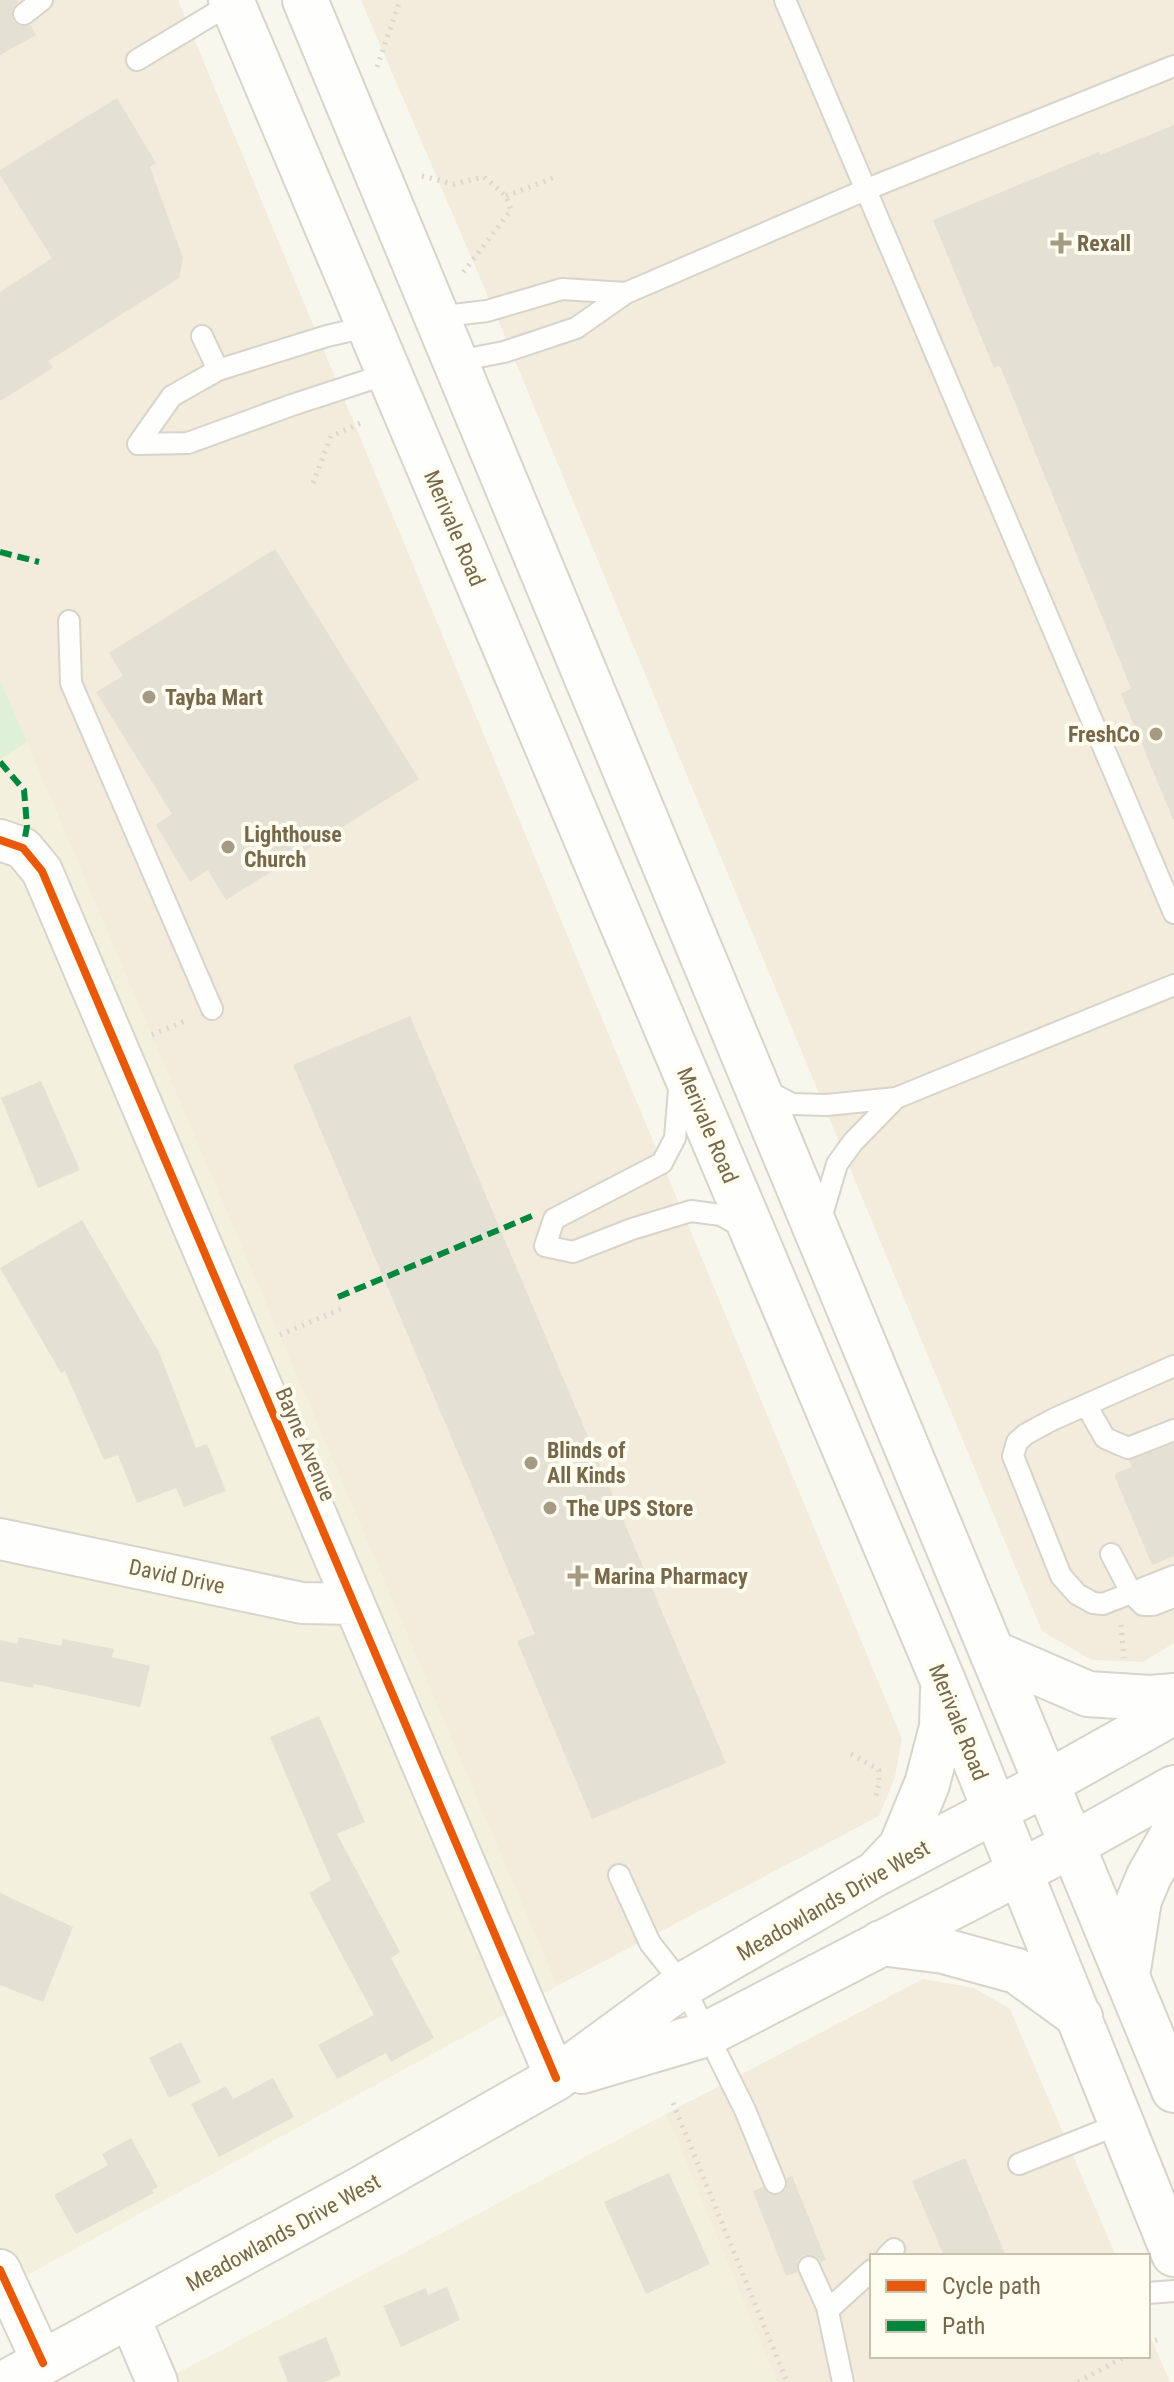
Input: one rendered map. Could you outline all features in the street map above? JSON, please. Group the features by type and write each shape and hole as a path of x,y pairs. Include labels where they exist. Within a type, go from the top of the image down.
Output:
{"main road":[{"path":"305,0 1174,2090"},
{"name":"Merivale Road","path":"231,2 943,1681 1174,2254"},
{"path":"370,326 436,317"},
{"path":"390,373 457,361"},
{"path":"993,1653 1088,1694 1150,1698 1174,1696"},
{"path":"875,1874 901,1847 927,1784 942,1727 943,1681"},
{"name":"Meadowlands Drive West","path":"25,2372 359,2190 556,2078 683,1985 875,1874 1174,1712"},
{"name":"Meadowlands Drive West","path":"556,2078 707,2034 1072,1845 1174,1788"},
{"path":"1127,1976 1139,1900 1174,1832"},
{"path":"881,1943 944,1951 1017,1971 1080,2017"}],"street":[{"name":"Bayne Avenue","path":"2,840 23,848 42,871 556,2078"},
{"name":"David Drive","path":"0,1539 302,1603 354,1604"},
{"path":"0,2270 25,2372"},
{"path":"129,2316 157,2382"}],"lane":[{"path":"24,14 42,0"},
{"path":"785,0 1174,913"},
{"path":"137,60 231,2"},
{"path":"457,361 504,352 576,328 626,293 865,190 1174,66"},
{"path":"436,317 487,311 562,289 626,293"},
{"path":"370,326 218,370 172,396 138,444 188,443 390,373"},
{"path":"202,336 218,370"},
{"path":"69,621 71,683 212,1009"},
{"path":"755,1083 792,1104 827,1105 896,1098 1174,985"},
{"path":"680,1061 678,1123 668,1155 662,1163 554,1219 545,1246 573,1252 691,1211 721,1215 755,1236"},
{"path":"817,1231 837,1164 853,1142 896,1098"},
{"path":"1174,1366 1054,1419 1017,1442 1013,1456 1066,1585 1093,1603 1103,1604 1174,1576"},
{"path":"1086,1405 1105,1438 1128,1448 1174,1430"},
{"path":"1111,1554 1125,1597 1143,1605 1153,1605 1174,1597"},
{"path":"619,1875 650,1943 683,1985 745,2110 775,2183"},
{"path":"1019,2164 1122,2123"},
{"path":"809,2267 828,2310 843,2382"},
{"path":"828,2310 870,2272"},
{"path":"1150,2293 1174,2291"}],"path":[{"path":"372,81 400,0"},
{"path":"409,173 453,184 484,177 506,196 511,210 462,274"},
{"path":"506,196 556,177"},
{"path":"313,483 331,436 361,423"},
{"path":"118,1050 212,1009"},
{"path":"246,1350 343,1308"},
{"path":"1125,1597 1125,1669"},
{"path":"673,2103 787,2382"},
{"path":"1150,2343 1161,2338"},
{"path":"1078,2382 1122,2358"}],"shaded area":[{"path":"0,0 178,0 902,1739 895,1777 879,1816 557,1986 0,680"},
{"path":"361,0 1174,0 1174,1643 1143,1662 1092,1660 1042,1631 501,327"},
{"path":"0,680 557,1986 0,2290"},
{"path":"923,1979 974,1988 1010,2009 1115,2254 870,2254 870,2358 1150,2358 1150,2336 1170,2382 777,2382 666,2114"},
{"path":"666,2114 777,2382 161,2382"}],"green space":[{"path":"0,680 27,742 0,759"}],"building":[{"path":"0,0 17,0 12,10 13,21 20,26 31,25 36,35 0,55"},
{"path":"117,98 156,163 150,167 183,258 179,278 48,361 53,368 0,401 0,292 52,258 0,175 0,170"},
{"path":"1174,125 1173,819 1121,694 1131,688 1000,366 994,368 933,220"},
{"path":"275,549 419,779 226,900 208,870 190,882 156,825 172,814 96,692 123,676 109,653"},
{"path":"410,1016 726,1763 592,1819 517,1641 535,1634 293,1065"},
{"path":"41,1081 80,1170 38,1188 1,1098"},
{"path":"82,1220 159,1352 196,1448 207,1444 226,1491 184,1507 176,1488 137,1503 118,1455 104,1460 65,1371 61,1373 0,1268"},
{"path":"1174,1444 1174,1556 1152,1565 1115,1477 1116,1473 1132,1467 1129,1460"},
{"path":"19,1637 61,1646 63,1639 114,1649 112,1657 150,1666 140,1707 34,1684 33,1688 0,1681 0,1640 17,1644"},
{"path":"319,1716 365,1822 337,1834 400,1952 391,1958 434,2038 391,2062 386,2053 337,2079 318,2045 374,2015 309,1893 331,1880 270,1737"},
{"path":"0,1893 73,1927 43,2002 0,1985"},
{"path":"181,2042 201,2082 169,2098 149,2058"},
{"path":"273,2078 294,2117 219,2157 191,2104 226,2086 233,2099"},
{"path":"131,2138 158,2187 152,2190 154,2193 76,2234 54,2195 108,2165 102,2154"},
{"path":"965,2158 1005,2254 943,2254 912,2181"},
{"path":"669,2173 710,2264 646,2294 604,2202"},
{"path":"792,2176 826,2260 821,2262 816,2256 804,2255 798,2260 797,2272 786,2276 753,2191 763,2187 768,2194 779,2195 786,2190 787,2178"},
{"path":"447,2287 460,2320 401,2347 383,2306 426,2288 428,2295"},
{"path":"326,2337 341,2375 324,2382 288,2382 278,2357"}],"marked path":[{"path":"0,552 39,562"},
{"path":"0,762 24,790 27,826 23,848"},
{"path":"338,1297 532,1216"}],"cycle path":[{"path":"0,840 23,848 42,871 556,2078"},
{"path":"0,2270 43,2363"}],"place":[{"name":"Rexall","path":"1061,243"},
{"name":"Tayba Mart","path":"149,697"},
{"name":"FreshCo","path":"1156,734"},
{"name":"Lighthouse Church","path":"228,847"},
{"name":"Blinds of All Kinds","path":"531,1463"},
{"name":"The UPS Store","path":"550,1508"},
{"name":"Marina Pharmacy","path":"578,1576"}]}
